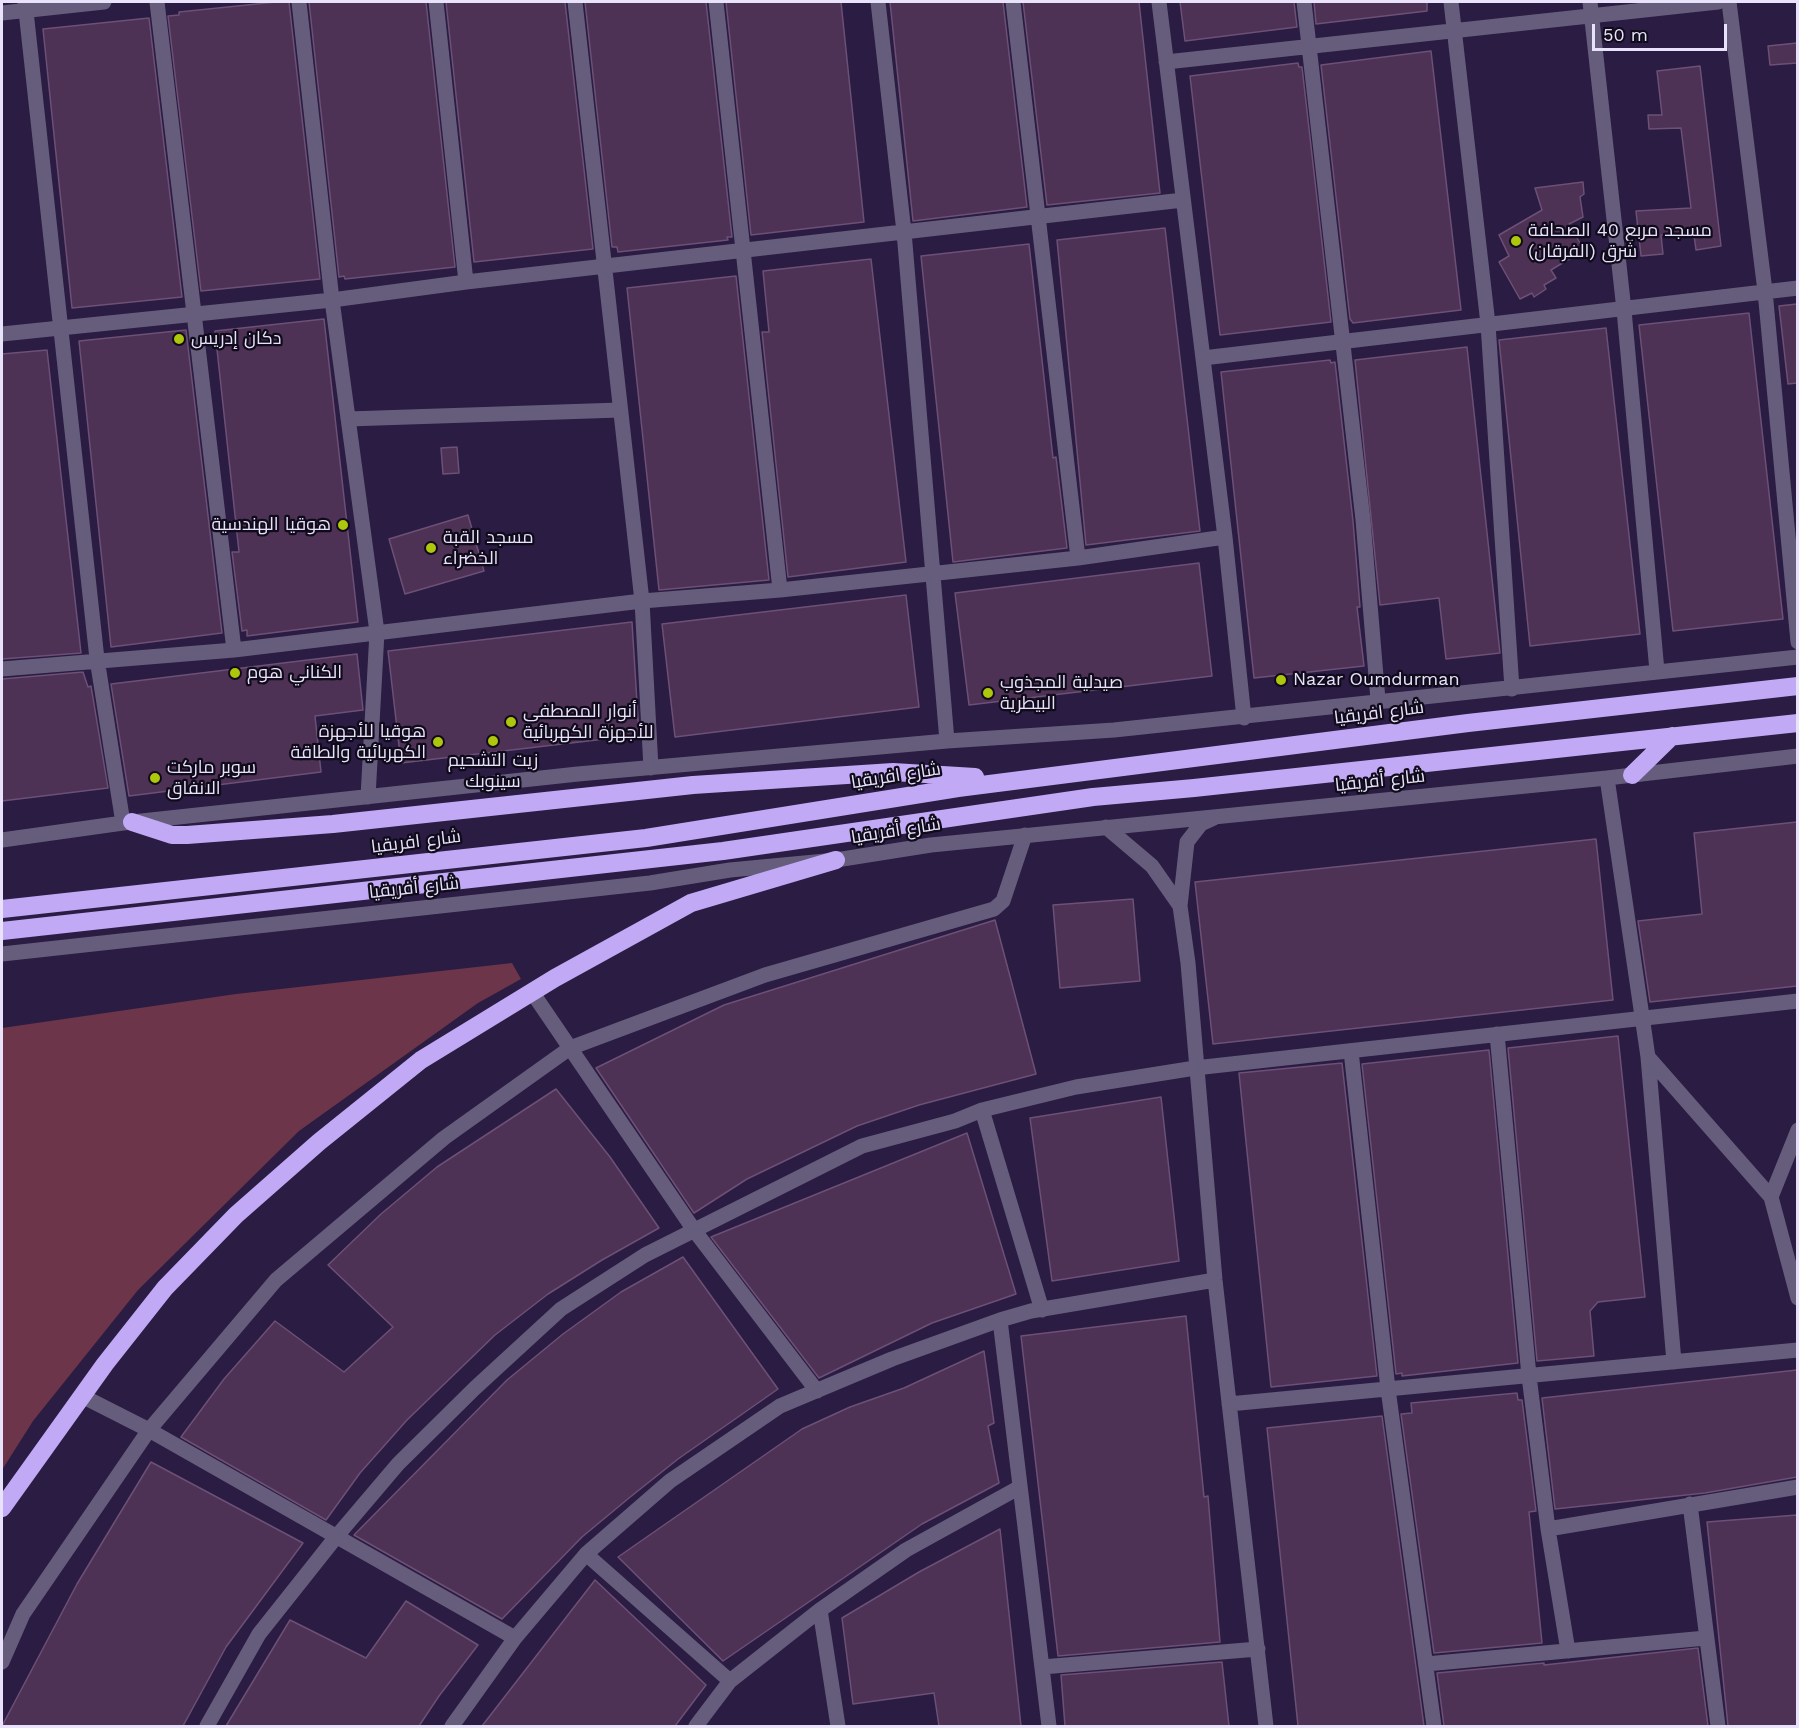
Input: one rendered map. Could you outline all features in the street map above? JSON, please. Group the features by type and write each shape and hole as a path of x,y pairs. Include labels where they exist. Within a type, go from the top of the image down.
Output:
{"highway":[{"name":"شارع افريقيا","path":"2,909 646,838 1019,780 1468,723 1797,686"},
{"path":"2,931 723,851 1094,796 1204,787 1797,723"},
{"path":"1632,775 1672,736"},
{"path":"128,822 172,835 187,835 333,824 693,785 893,772 1019,780"},
{"path":"2,1508 82,1396 165,1288 236,1215 319,1142 421,1060 532,992 691,903 836,860"}],"street":[{"path":"2,13 26,6 104,2"},
{"path":"157,2 234,650"},
{"path":"299,2 332,300 377,632 368,797"},
{"path":"436,2 466,282"},
{"path":"575,2 642,601 651,768"},
{"path":"716,2 780,590"},
{"path":"879,2 904,232 947,741"},
{"path":"1013,2 1078,558"},
{"path":"1159,2 1225,537 1244,718"},
{"path":"1304,2 1363,520 1378,700"},
{"path":"1451,2 1488,324 1512,689"},
{"path":"1166,62 1454,30 1590,8 1718,2"},
{"path":"1729,2 1765,291 1797,642"},
{"path":"26,6 97,659 128,822"},
{"path":"1590,8 1624,310 1657,671"},
{"path":"2,334 332,300 466,282 1184,200"},
{"path":"1203,358 1797,288"},
{"path":"348,419 620,410"},
{"path":"2,669 97,659 234,650 642,601 780,590 1078,558 1225,537"},
{"path":"2,840 128,822 651,768 947,741 1114,730 1244,718 1378,700 1512,689 1797,657"},
{"name":"شارع أفريقيا","path":"2,954 836,860 931,845 1607,778 1797,756"},
{"path":"1607,778 1648,1057 1674,1362"},
{"path":"1221,816 1200,824 1187,842 1180,906 1188,963 1215,1280 1266,1726"},
{"path":"1106,827 1152,866 1180,906"},
{"path":"2,1662 23,1614 148,1430 276,1280 444,1138 570,1048 765,975 994,909 1003,901 1025,835"},
{"path":"532,992 694,1230 817,1391"},
{"path":"207,1726 259,1634 336,1537 398,1464 475,1388 561,1309 645,1255 862,1146 955,1121 982,1110 1076,1087 1196,1068 1797,1001"},
{"path":"1497,1034 1529,1376 1548,1529 1568,1651"},
{"path":"1351,1051 1388,1389 1434,1726"},
{"path":"1648,1057 1771,1197 1797,1298"},
{"path":"982,1110 1042,1310"},
{"path":"1771,1197 1797,1130"},
{"path":"452,1726 514,1638 586,1554 670,1481 780,1406 892,1359 1000,1320 1042,1310 1215,1280"},
{"path":"1000,1320 1049,1726"},
{"path":"1229,1404 1797,1350"},
{"path":"82,1396 148,1430 514,1638"},
{"path":"696,1726 730,1681 820,1610 906,1550 1020,1487"},
{"path":"1548,1529 1797,1487"},
{"path":"1690,1504 1718,1726"},
{"path":"586,1554 730,1681"},
{"path":"820,1610 838,1726"},
{"path":"1426,1664 1706,1638"},
{"path":"1042,1667 1258,1649"}],"shaded area":[{"path":"512,963 521,979 478,1003 299,1131 138,1290 33,1421 2,1470 2,1028 236,994"}],"building":[{"path":"289,2 320,279 201,291 168,16 179,15 179,12"},
{"path":"309,2 426,2 455,267 345,279 344,276 339,277"},
{"path":"446,2 565,2 593,249 474,262"},
{"path":"585,2 706,2 732,237 727,237 728,240 618,252 617,247 612,247"},
{"path":"726,2 841,2 864,222 751,235"},
{"path":"890,2 1003,2 1027,207 913,221"},
{"path":"1023,2 1139,2 1160,193 1047,205"},
{"path":"1180,2 1294,2 1297,27 1185,41"},
{"path":"1314,2 1427,2 1427,11 1316,24"},
{"path":"149,18 182,297 72,308 43,29"},
{"path":"1797,43 1797,63 1770,65 1768,46"},
{"path":"1431,51 1461,310 1353,323 1350,319 1321,65"},
{"path":"1298,63 1299,67 1302,67 1331,322 1220,335 1190,76"},
{"path":"1700,66 1721,246 1696,250 1694,235 1661,235 1663,254 1641,256 1636,211 1691,208 1681,128 1649,129 1648,115 1662,115 1657,71"},
{"path":"1583,182 1584,194 1580,197 1583,217 1569,224 1584,250 1551,270 1556,278 1544,285 1546,289 1534,297 1532,293 1520,299 1499,262 1509,256 1499,235 1542,210 1535,188"},
{"path":"1165,228 1200,531 1086,545 1057,240"},
{"path":"1029,244 1053,458 1056,457 1067,548 953,562 921,256"},
{"path":"871,259 906,562 788,577 762,332 769,332 763,271"},
{"path":"736,276 769,580 659,590 627,288"},
{"path":"1797,304 1797,383 1788,384 1779,306"},
{"path":"1749,313 1783,619 1673,631 1639,325"},
{"path":"324,319 358,622 247,636 247,630 242,631 232,552 239,552 215,331"},
{"path":"1606,328 1640,634 1530,646 1499,340"},
{"path":"186,330 222,633 111,647 79,341"},
{"path":"1467,347 1500,653 1446,659 1439,598 1380,605 1355,360"},
{"path":"47,350 81,653 2,659 2,354"},
{"path":"1330,360 1331,363 1335,362 1353,521 1360,607 1357,607 1364,666 1254,678 1221,372"},
{"path":"457,447 459,473 443,474 441,448"},
{"path":"468,515 484,571 405,594 389,539"},
{"path":"1199,563 1212,676 969,705 955,593"},
{"path":"906,595 919,707 675,737 662,624"},
{"path":"632,622 639,735 401,763 388,651"},
{"path":"357,654 363,710 315,716 321,772 129,796 111,684"},
{"path":"83,672 88,687 91,686 108,788 2,801 2,679"},
{"path":"1797,822 1797,986 1650,1002 1638,921 1702,914 1694,833"},
{"path":"1596,839 1613,1000 1213,1044 1195,882"},
{"path":"1133,899 1140,981 1060,988 1053,905"},
{"path":"995,920 1036,1074 919,1105 857,1126 747,1179 694,1213 596,1068 724,1005"},
{"path":"1618,1036 1645,1297 1598,1302 1590,1311 1594,1356 1537,1361 1508,1048"},
{"path":"1489,1050 1518,1363 1402,1376 1402,1373 1396,1374 1362,1064"},
{"path":"1342,1063 1377,1376 1271,1387 1239,1073"},
{"path":"556,1089 610,1157 659,1228 548,1294 495,1335 407,1420 360,1473 326,1520 181,1437 224,1379 275,1321 344,1372 393,1327 328,1265 381,1214 437,1167"},
{"path":"1161,1097 1179,1261 1052,1281 1030,1118"},
{"path":"967,1133 1016,1294 932,1323 819,1378 711,1237"},
{"path":"683,1257 778,1389 678,1459 582,1537 502,1619 354,1535 507,1380 563,1334 621,1292"},
{"path":"1186,1316 1204,1497 1208,1496 1220,1642 1058,1656 1021,1336"},
{"path":"984,1351 994,1423 988,1426 999,1483 922,1524 723,1661 618,1557 802,1429 850,1407 904,1388"},
{"path":"1797,1370 1797,1477 1705,1493 1555,1509 1542,1398"},
{"path":"1517,1393 1518,1400 1522,1400 1536,1511 1529,1512 1542,1643 1434,1653 1401,1414 1412,1413 1411,1403"},
{"path":"1382,1416 1424,1726 1298,1726 1267,1428"},
{"path":"151,1462 303,1543 226,1647 183,1726 2,1726 77,1584"},
{"path":"1797,1515 1797,1726 1728,1726 1707,1522"},
{"path":"1000,1529 1021,1726 939,1726 934,1693 853,1704 842,1618 919,1572"},
{"path":"595,1580 706,1685 675,1726 482,1726"},
{"path":"406,1601 478,1645 419,1726 226,1726 290,1620 366,1658"},
{"path":"1698,1648 1708,1726 1444,1726 1437,1673 1544,1663 1544,1665"},
{"path":"1222,1662 1229,1726 1065,1726 1061,1675"}],"place":[{"name":"مسجد مربع 40 الصحافة شرق (الفرقان)","path":"1516,241"},
{"name":"دكان إدريس","path":"179,339"},
{"name":"هوقيا الهندسية","path":"343,525"},
{"name":"مسجد القبة الخضراء","path":"431,548"},
{"name":"الكناني هوم","path":"235,673"},
{"name":"Nazar Oumdurman","path":"1281,680"},
{"name":"صيدلية المجذوب البيطرية","path":"988,693"},
{"name":"أنوار المصطفى للأجهزة الكهربائية","path":"511,722"},
{"name":"زيت التشحيم سينوبك","path":"493,741"},
{"name":"هوقيا للأجهزة الكهربائية والطاقة","path":"438,742"},
{"name":"سوبر ماركت الانفاق","path":"155,778"}]}
